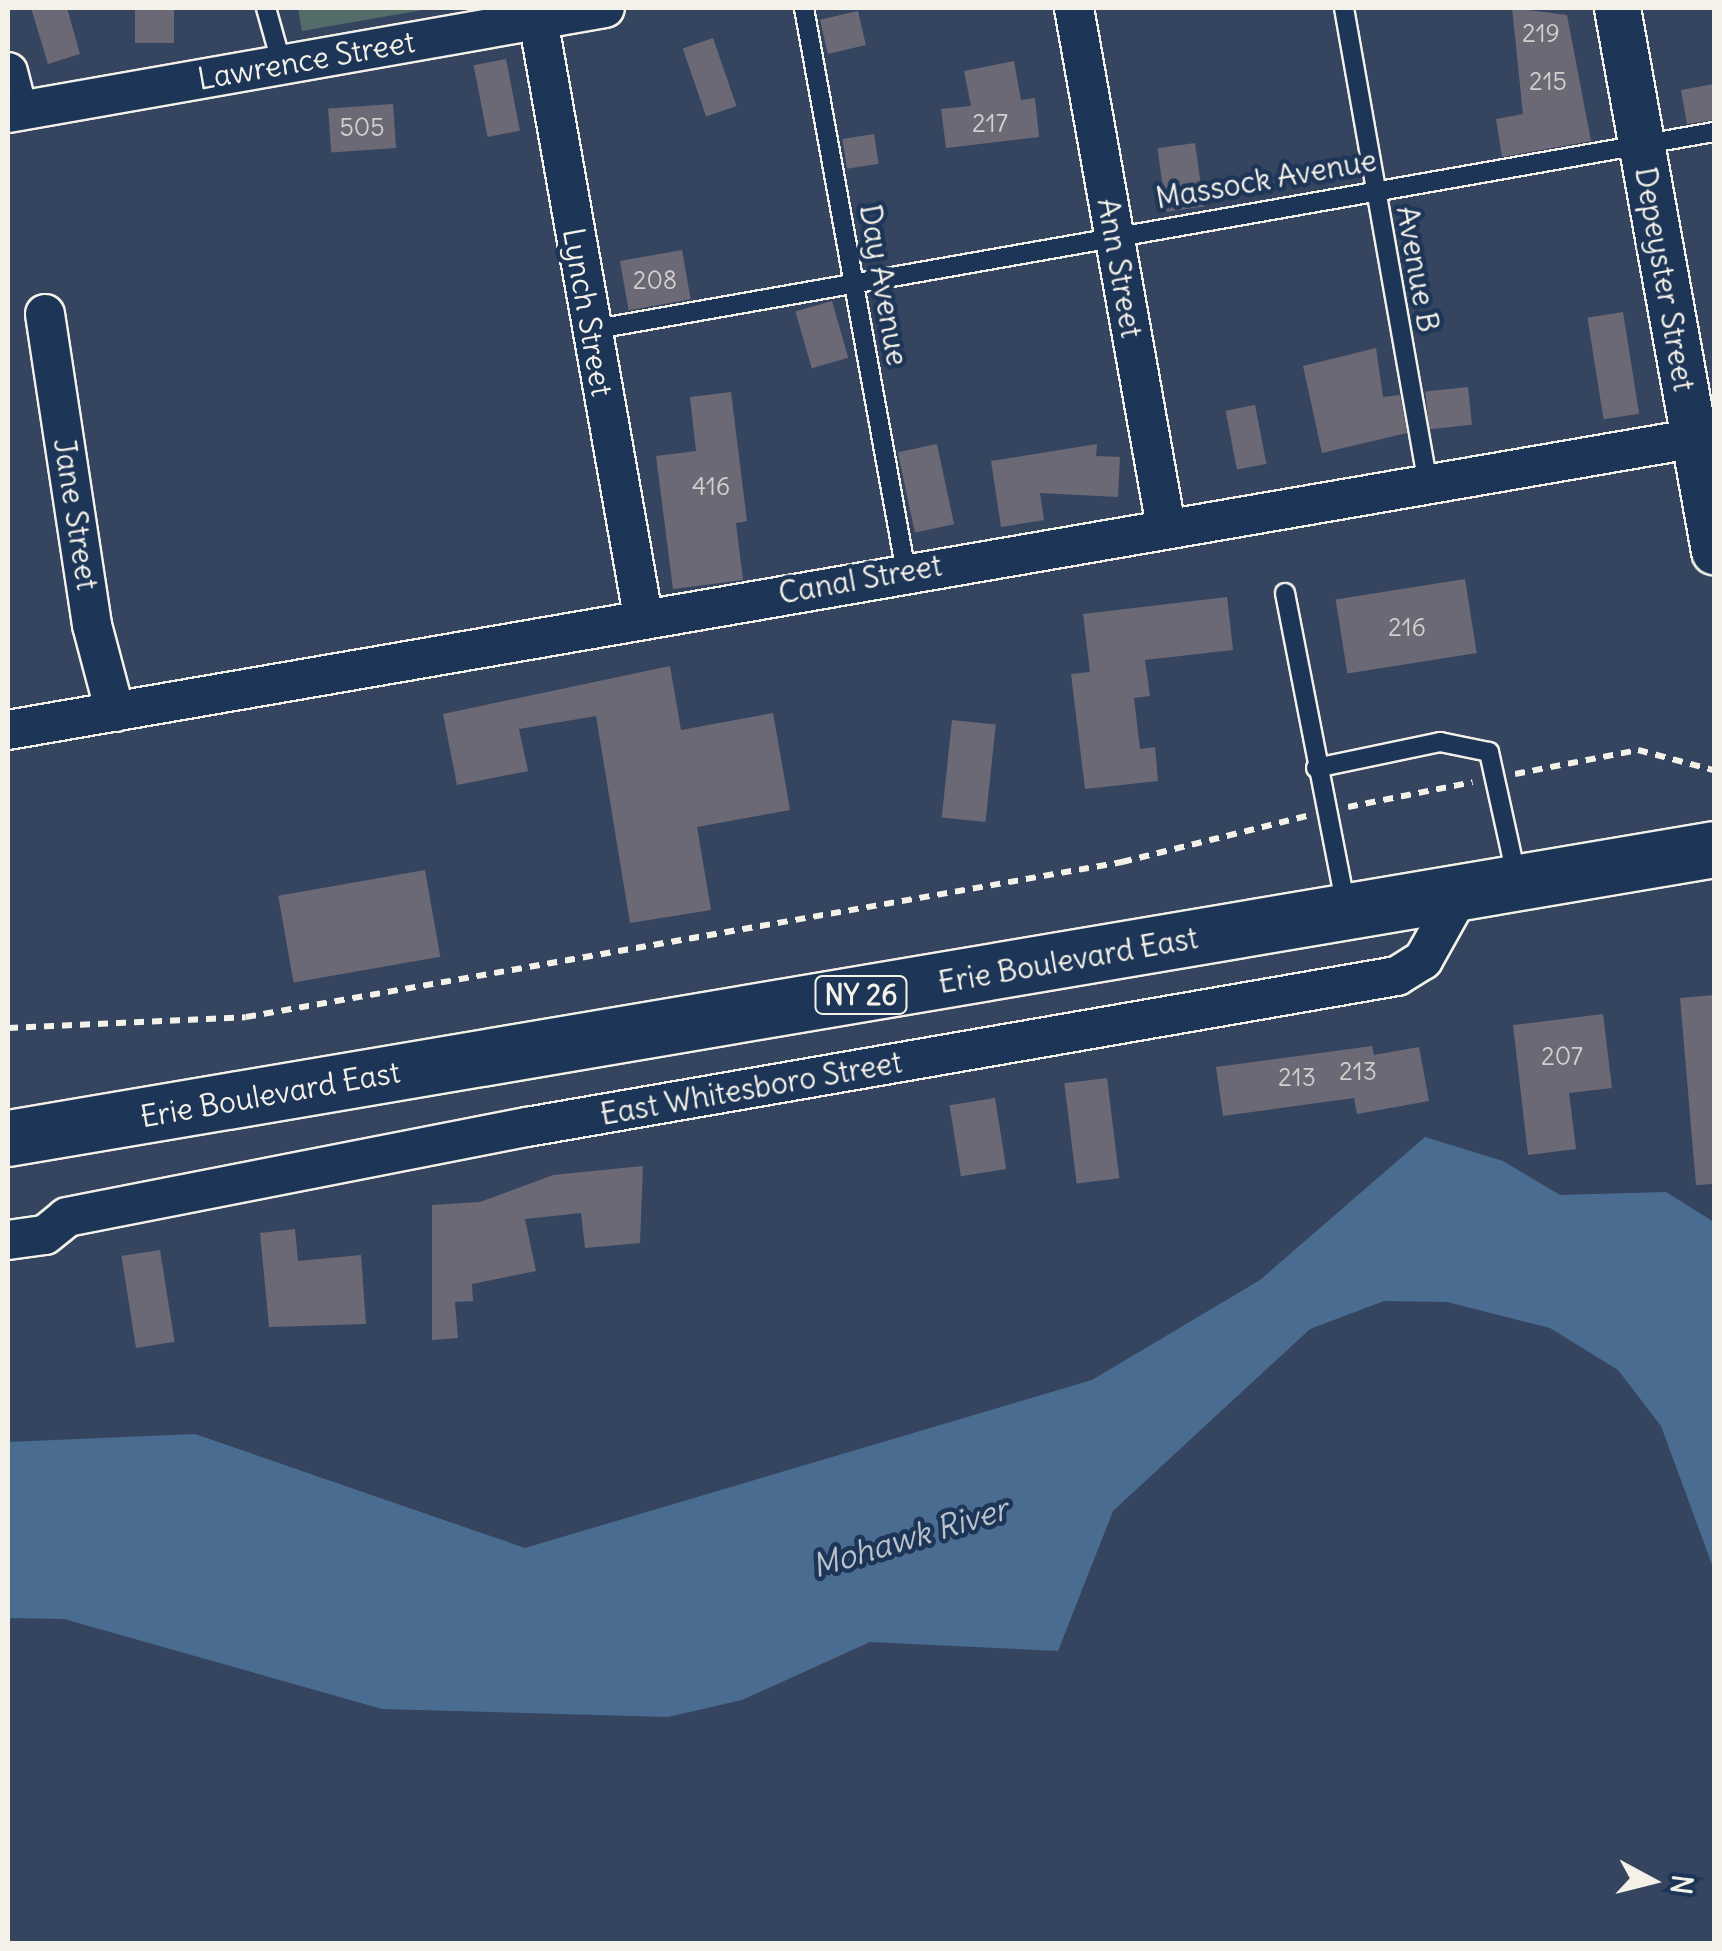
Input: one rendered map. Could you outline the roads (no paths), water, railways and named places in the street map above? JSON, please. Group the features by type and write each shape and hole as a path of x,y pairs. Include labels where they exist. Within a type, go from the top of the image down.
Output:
{"main road":[{"name":"Erie Boulevard East","path":"8,1138 1714,848"}],"street":[{"name":"Lawrence Street","path":"13,112 282,65 537,14 606,8"},
{"name":"Ann Street","path":"1074,8 1166,528"},
{"name":"Depeyster Street","path":"1617,8 1641,145 1704,437 1712,529"},
{"name":"Lynch Street","path":"537,14 643,616"},
{"path":"8,72 13,112"},
{"name":"Jane Street","path":"45,314 92,625 115,712"},
{"name":"Canal Street","path":"8,730 643,616 1704,437"},
{"name":"East Whitesboro Street","path":"8,1240 45,1235 67,1218 527,1126 1397,976 1423,960 1460,892"}],"lane":[{"path":"266,8 282,65"},
{"name":"Day Avenue","path":"804,8 906,572"},
{"name":"Avenue B","path":"1344,8 1428,482"},
{"name":"Massock Avenue","path":"591,330 1114,233 1714,132"},
{"path":"1285,593 1347,913"},
{"path":"1316,768 1440,742 1490,752 1517,880"}],"water":[{"name":"Mohawk River","path":"1425,1137 1503,1161 1560,1195 1666,1192 1714,1222 1714,1570 1661,1426 1618,1370 1550,1328 1447,1302 1384,1301 1310,1329 1113,1511 1058,1651 870,1642 742,1700 668,1717 382,1709 64,1619 8,1618 8,1442 195,1434 525,1548 1092,1380 1260,1280"}]}
